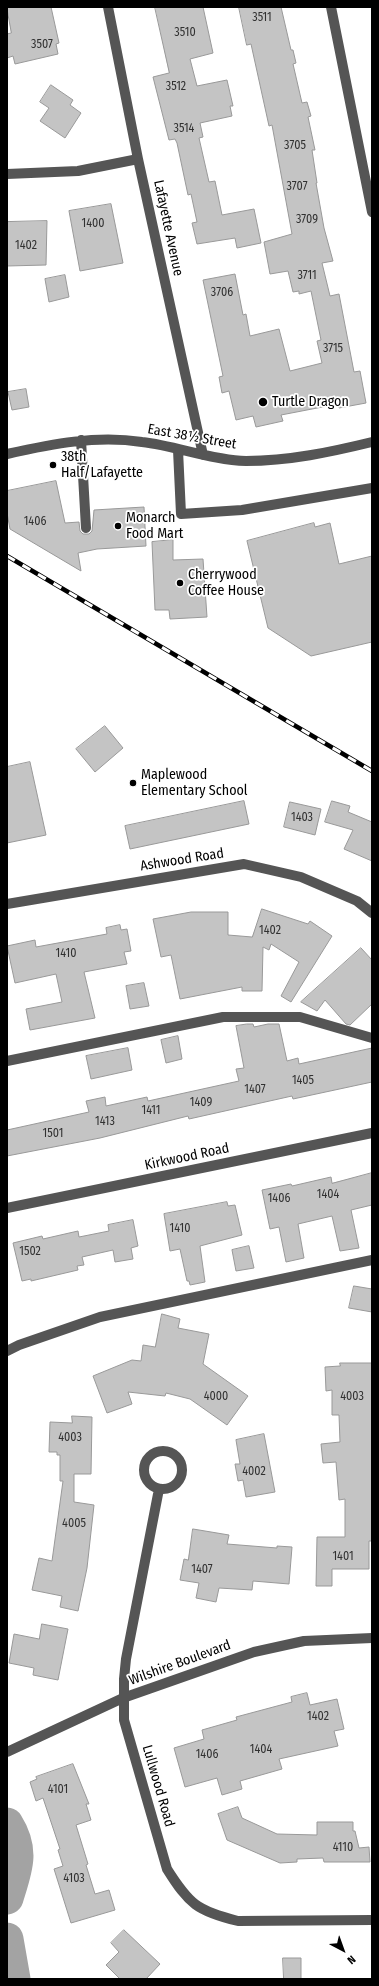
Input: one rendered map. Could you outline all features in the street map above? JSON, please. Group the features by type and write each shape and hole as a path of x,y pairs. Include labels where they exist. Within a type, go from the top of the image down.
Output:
{"street":[{"name":"Lafayette Avenue","path":"108,7 138,159 203,455"},
{"path":"330,7 372,212"},
{"path":"7,174 78,171 138,159"},
{"name":"East 38½ Street","path":"7,454 81,440 108,439 143,442 203,455 245,461 292,458 346,449 372,442"},
{"path":"81,440 86,528"},
{"path":"178,450 181,514 242,510 372,488"},
{"name":"Ashwood Road","path":"7,904 244,864 301,877 357,901 372,913"},
{"path":"7,1061 223,1017 300,1017 372,1038"},
{"name":"Kirkwood Road","path":"7,1208 372,1133"},
{"path":"7,1351 19,1345 100,1318 372,1260"},
{"name":"Lullwood Road","path":"159,1489 126,1659 124,1720 167,1869 180,1889 196,1906 218,1916 238,1921 372,1920"},
{"name":"Wilshire Boulevard","path":"7,1752 124,1698 254,1652 304,1641 372,1638"}],"building":[{"path":"7,7 51,7 59,43 56,44 58,54 15,64 13,56 7,58 7,34 11,33"},
{"path":"155,7 203,7 213,53 190,59 197,86 227,80 233,106 230,106 232,116 200,123 203,137 199,138 209,182 215,181 222,215 254,209 261,243 237,248 235,238 197,244 192,223 197,222 191,194 188,195 177,143 175,139 169,140 153,77 169,73"},
{"path":"239,7 281,7 291,50 293,50 296,63 293,64 302,103 307,102 311,116 308,117 315,150 312,150 316,183 324,228 333,261 322,263 330,296 339,294 354,372 360,371 366,403 339,408 338,404 281,415 283,421 256,427 253,416 236,420 229,391 222,393 219,377 223,376 203,280 235,274 243,315 246,314 250,336 279,329 290,371 322,363 317,341 321,340 311,291 299,294 299,291 293,292 288,271 270,274 264,242 292,234 272,125 269,126 251,44 247,45"},
{"path":"51,85 73,100 70,105 81,113 65,138 40,121 49,108 40,102"},
{"path":"111,204 123,263 80,271 69,211"},
{"path":"47,221 46,265 7,266 7,222"},
{"path":"65,275 69,297 49,302 45,279"},
{"path":"26,389 29,407 12,410 8,392"},
{"path":"56,481 65,523 79,522 80,531 83,534 89,534 92,531 94,510 144,507 146,546 97,549 78,553 81,571 10,529 7,513 7,491"},
{"path":"314,523 315,527 330,523 339,564 372,556 372,642 311,656 268,628 247,541"},
{"path":"173,540 173,560 203,559 207,617 170,619 169,610 155,610 152,542"},
{"path":"105,726 123,748 95,772 76,749"},
{"path":"30,762 46,835 7,843 7,767"},
{"path":"244,801 249,824 130,849 125,826"},
{"path":"332,801 350,806 348,812 372,822 372,861 344,849 353,830 325,822"},
{"path":"290,802 321,809 315,835 284,827"},
{"path":"262,909 308,924 310,921 332,936 291,1002 281,996 299,962 271,944 269,950 263,947 262,991 242,991 242,987 180,999 171,955 161,957 153,919 191,912 228,912 228,935 252,937"},
{"path":"120,925 121,930 127,929 131,951 124,952 127,964 84,972 95,1018 30,1030 26,1009 62,1002 56,974 15,983 7,946 35,940 36,947 107,934 106,928"},
{"path":"361,948 372,960 372,1004 350,1025 346,1024 325,1000 317,1011 301,1002"},
{"path":"144,983 149,1006 130,1009 126,986"},
{"path":"253,1024 254,1027 268,1024 279,1024 287,1061 298,1058 299,1064 372,1048 372,1082 293,1099 292,1096 189,1119 188,1116 100,1138 7,1156 7,1130 89,1112 86,1101 105,1097 106,1106 147,1097 148,1101 239,1081 236,1069 244,1068 236,1026"},
{"path":"178,1036 182,1059 166,1063 161,1040"},
{"path":"128,1048 132,1070 91,1079 86,1056"},
{"path":"372,1173 372,1205 351,1210 359,1248 340,1251 332,1216 298,1224 304,1258 286,1262 279,1227 270,1229 262,1190 291,1184 292,1186 331,1177 332,1183"},
{"path":"227,1202 228,1206 235,1205 242,1235 200,1246 205,1282 190,1285 189,1281 187,1281 180,1249 170,1251 164,1214"},
{"path":"133,1220 138,1246 131,1248 133,1259 115,1262 113,1250 82,1257 84,1265 77,1266 78,1270 31,1281 31,1279 22,1281 13,1243 42,1236 43,1239 78,1231 79,1237 109,1231 108,1225"},
{"path":"249,1246 254,1268 236,1271 232,1250"},
{"path":"354,1286 372,1289 372,1312 349,1308"},
{"path":"162,1314 180,1319 178,1328 209,1334 203,1364 248,1396 227,1425 190,1399 166,1393 165,1396 128,1392 132,1404 107,1413 93,1376 132,1360 141,1361 143,1345 155,1347"},
{"path":"340,1363 372,1363 372,1541 369,1541 369,1569 332,1569 332,1586 316,1586 317,1537 345,1537 345,1499 339,1500 336,1462 323,1463 321,1444 340,1442 339,1415 332,1415 332,1390 326,1391 325,1367 340,1366"},
{"path":"72,1416 92,1417 91,1474 74,1474 74,1502 94,1505 87,1568 78,1611 60,1607 62,1596 32,1590 39,1558 52,1561 63,1481 60,1481 60,1455 57,1455 57,1452 49,1452 50,1422 72,1423"},
{"path":"264,1434 275,1492 246,1497 243,1480 238,1481 235,1464 240,1464 236,1440"},
{"path":"193,1529 229,1535 227,1544 277,1548 277,1546 292,1547 289,1584 253,1581 252,1590 219,1588 216,1602 196,1598 199,1583 180,1580 184,1559 188,1560"},
{"path":"42,1624 68,1629 58,1680 33,1675 34,1668 9,1663 14,1634 39,1639"},
{"path":"307,1693 310,1705 337,1699 344,1729 334,1731 338,1746 279,1759 282,1769 240,1781 242,1789 222,1795 217,1778 185,1787 174,1748 204,1739 202,1730 237,1720 236,1717 292,1702 291,1697"},
{"path":"73,1764 89,1804 86,1804 91,1820 76,1825 88,1864 86,1865 95,1894 109,1890 115,1910 71,1923 54,1869 63,1866 58,1850 60,1849 43,1798 36,1801 30,1782 37,1779 36,1777"},
{"path":"238,1807 242,1818 277,1834 317,1835 317,1822 353,1822 353,1831 355,1831 359,1848 369,1847 370,1862 324,1862 323,1858 297,1859 297,1862 280,1863 227,1840 218,1814"},
{"path":"124,1930 160,1964 146,1979 120,1979 106,1965 119,1952 111,1943"},
{"path":"283,1958 301,1958 301,1979 284,1979"}],"waterway":[{"path":"7,1824 12,1834 17,1852 17,1860 7,1898"},
{"path":"7,1939 14,1979"}],"railway":[{"path":"7,556 372,771"}],"place":[{"name":"Turtle Dragon","path":"263,402"},
{"name":"38th Half/Lafayette","path":"53,465"},
{"name":"Monarch Food Mart","path":"118,526"},
{"name":"Cherrywood Coffee House","path":"180,583"},
{"name":"Maplewood Elementary School","path":"133,783"}]}
